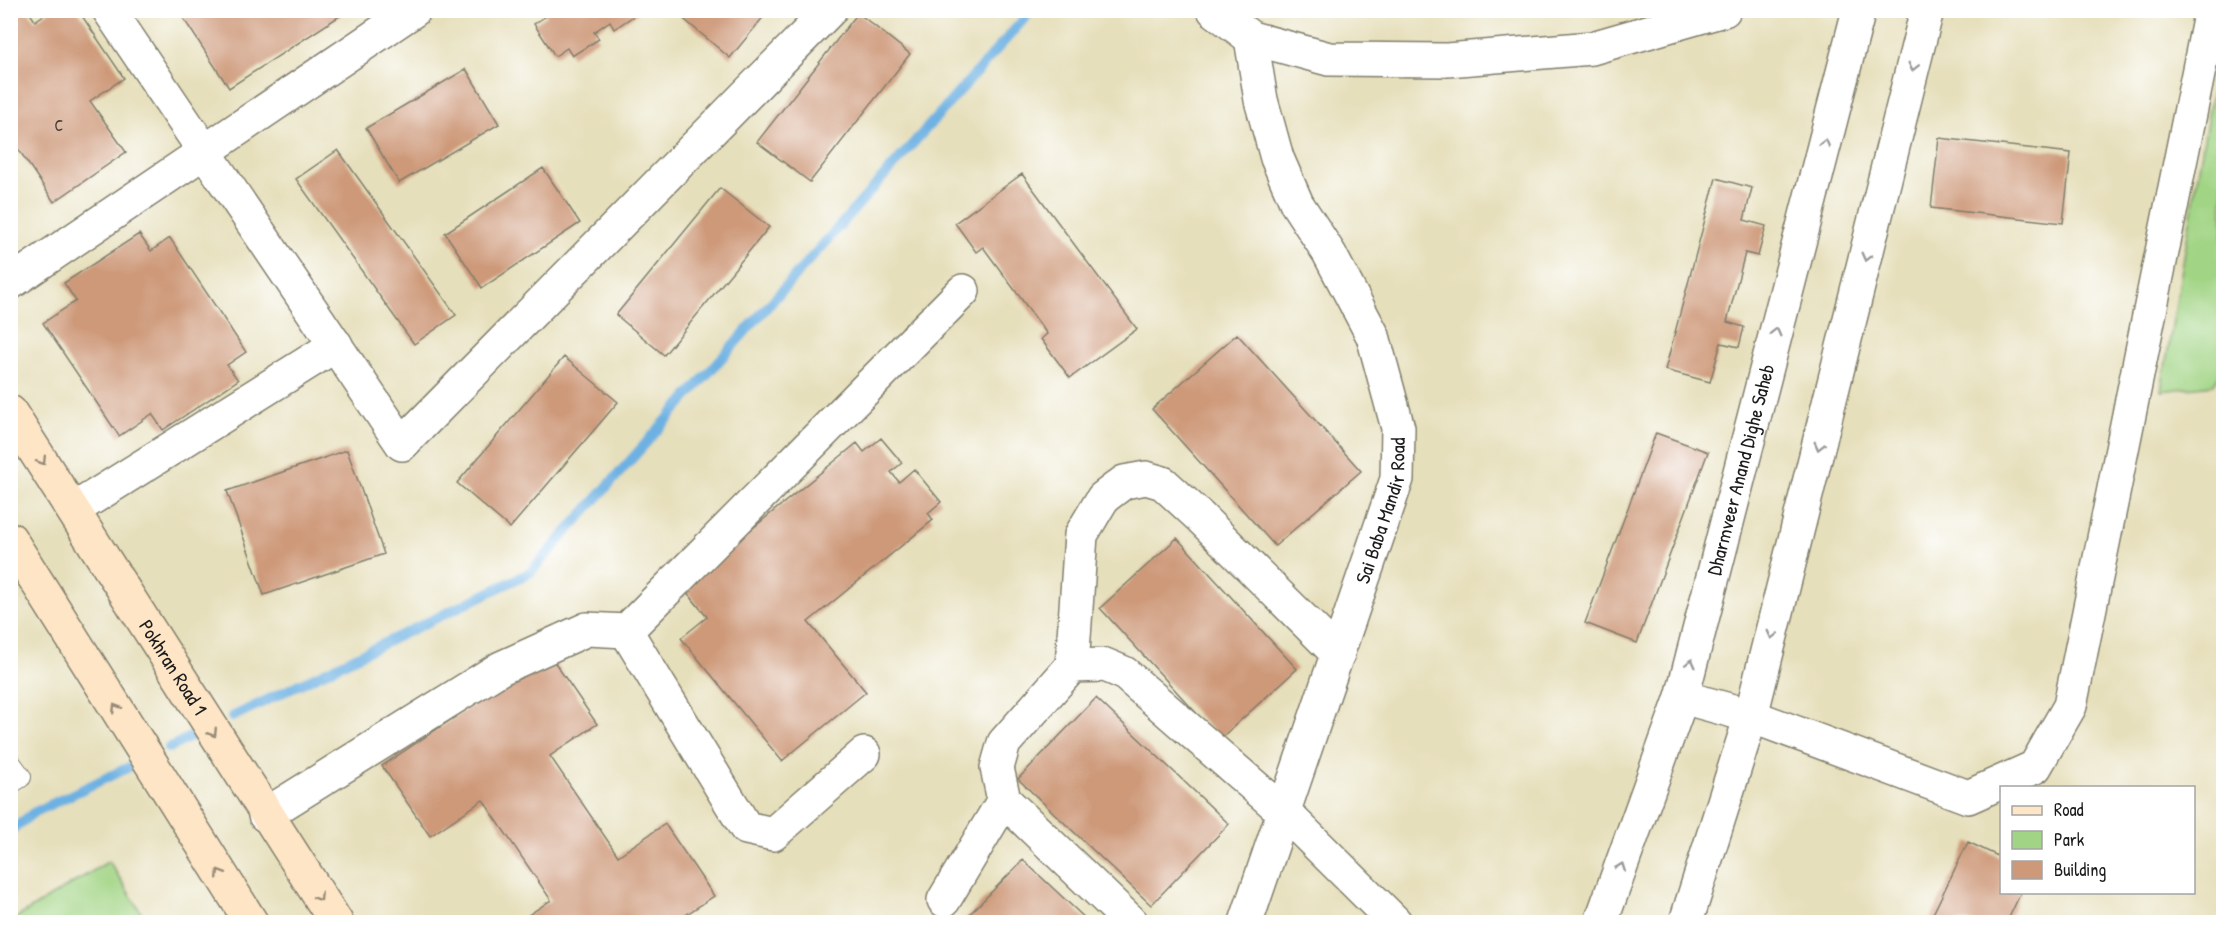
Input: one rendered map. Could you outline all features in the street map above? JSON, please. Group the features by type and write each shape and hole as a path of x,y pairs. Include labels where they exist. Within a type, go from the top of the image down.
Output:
{"main road":[{"name":"Pokhran Road 1","path":"10,412 265,815 336,922"},
{"path":"10,539 251,922"}],"street":[{"path":"109,10 402,444 830,10"},
{"path":"10,283 414,10"},
{"path":"1214,10 1251,38 1329,59 1447,60 1592,48 1724,10"},
{"name":"Dharmveer Anand Dighe Saheb","path":"1601,922 1682,697 1859,10"},
{"path":"1686,922 1752,716 1927,10"},
{"path":"1682,697 1752,716 1968,797 2035,767 2070,706 2211,10"},
{"name":"Sai Baba Mandir Road","path":"1246,922 1397,479 1398,428 1373,336 1329,253 1297,204 1277,158 1261,100 1251,38"},
{"path":"265,815 501,668 587,629 626,631 963,291"},
{"path":"73,510 336,345"},
{"path":"1131,922 1004,800 997,768 1004,742 1072,666 1081,535 1103,498 1124,482 1146,478 1163,483 1338,654"},
{"path":"626,631 746,828 773,834 864,754"},
{"path":"1072,666 1105,665 1124,673 1285,813 1395,922"},
{"path":"944,900 1004,800"}],"lane":[{"path":"10,762 21,777 10,784"}],"green space":[{"path":"2223,28 2223,372 2213,385 2161,391"},
{"path":"109,861 147,922 11,922 11,921"}],"building":[{"path":"10,10 28,10 35,21 51,10 78,10 124,78 90,101 126,152 54,202 19,150 10,156"},
{"path":"178,10 349,10 229,88"},
{"path":"543,10 636,10 638,13 614,29 610,21 594,32 599,39 572,56 567,48 555,56 534,24 546,16"},
{"path":"683,10 769,10 730,58 679,15"},
{"path":"858,13 910,54 810,182 757,142"},
{"path":"466,69 499,124 399,183 366,128"},
{"path":"1939,138 2071,153 2063,223 1931,208"},
{"path":"338,150 456,315 414,344 296,179"},
{"path":"543,168 580,223 482,288 445,233"},
{"path":"1022,174 1137,329 1070,378 1041,339 1047,334 983,247 976,252 955,223"},
{"path":"1716,178 1752,188 1744,220 1766,226 1758,256 1745,253 1727,322 1744,327 1739,347 1721,343 1710,382 1665,370"},
{"path":"720,188 769,227 664,355 616,315"},
{"path":"139,234 151,251 170,238 246,352 227,365 238,380 163,430 152,414 119,436 43,323 76,301 64,283"},
{"path":"1237,334 1361,471 1275,546 1152,409"},
{"path":"564,357 618,402 510,528 457,483"},
{"path":"1656,433 1708,452 1637,643 1585,623"},
{"path":"881,438 902,463 891,472 899,482 914,469 941,502 928,513 933,520 808,622 866,692 782,761 681,638 707,617 682,586 857,443 864,452"},
{"path":"347,450 384,554 264,595 227,491"},
{"path":"1177,538 1297,669 1220,739 1100,608"},
{"path":"549,654 597,724 550,756 618,856 665,824 714,896 675,922 518,922 551,900 483,800 430,836 382,766"},
{"path":"1096,698 1229,824 1151,905 1018,779"},
{"path":"1968,842 2000,857 2000,894 2020,894 2007,922 1929,922"},
{"path":"1023,860 1089,922 962,922"}],"waterway":[{"path":"232,717 531,572 1032,10"},
{"path":"169,748 192,736"},
{"path":"10,832 33,813 129,767"}]}
